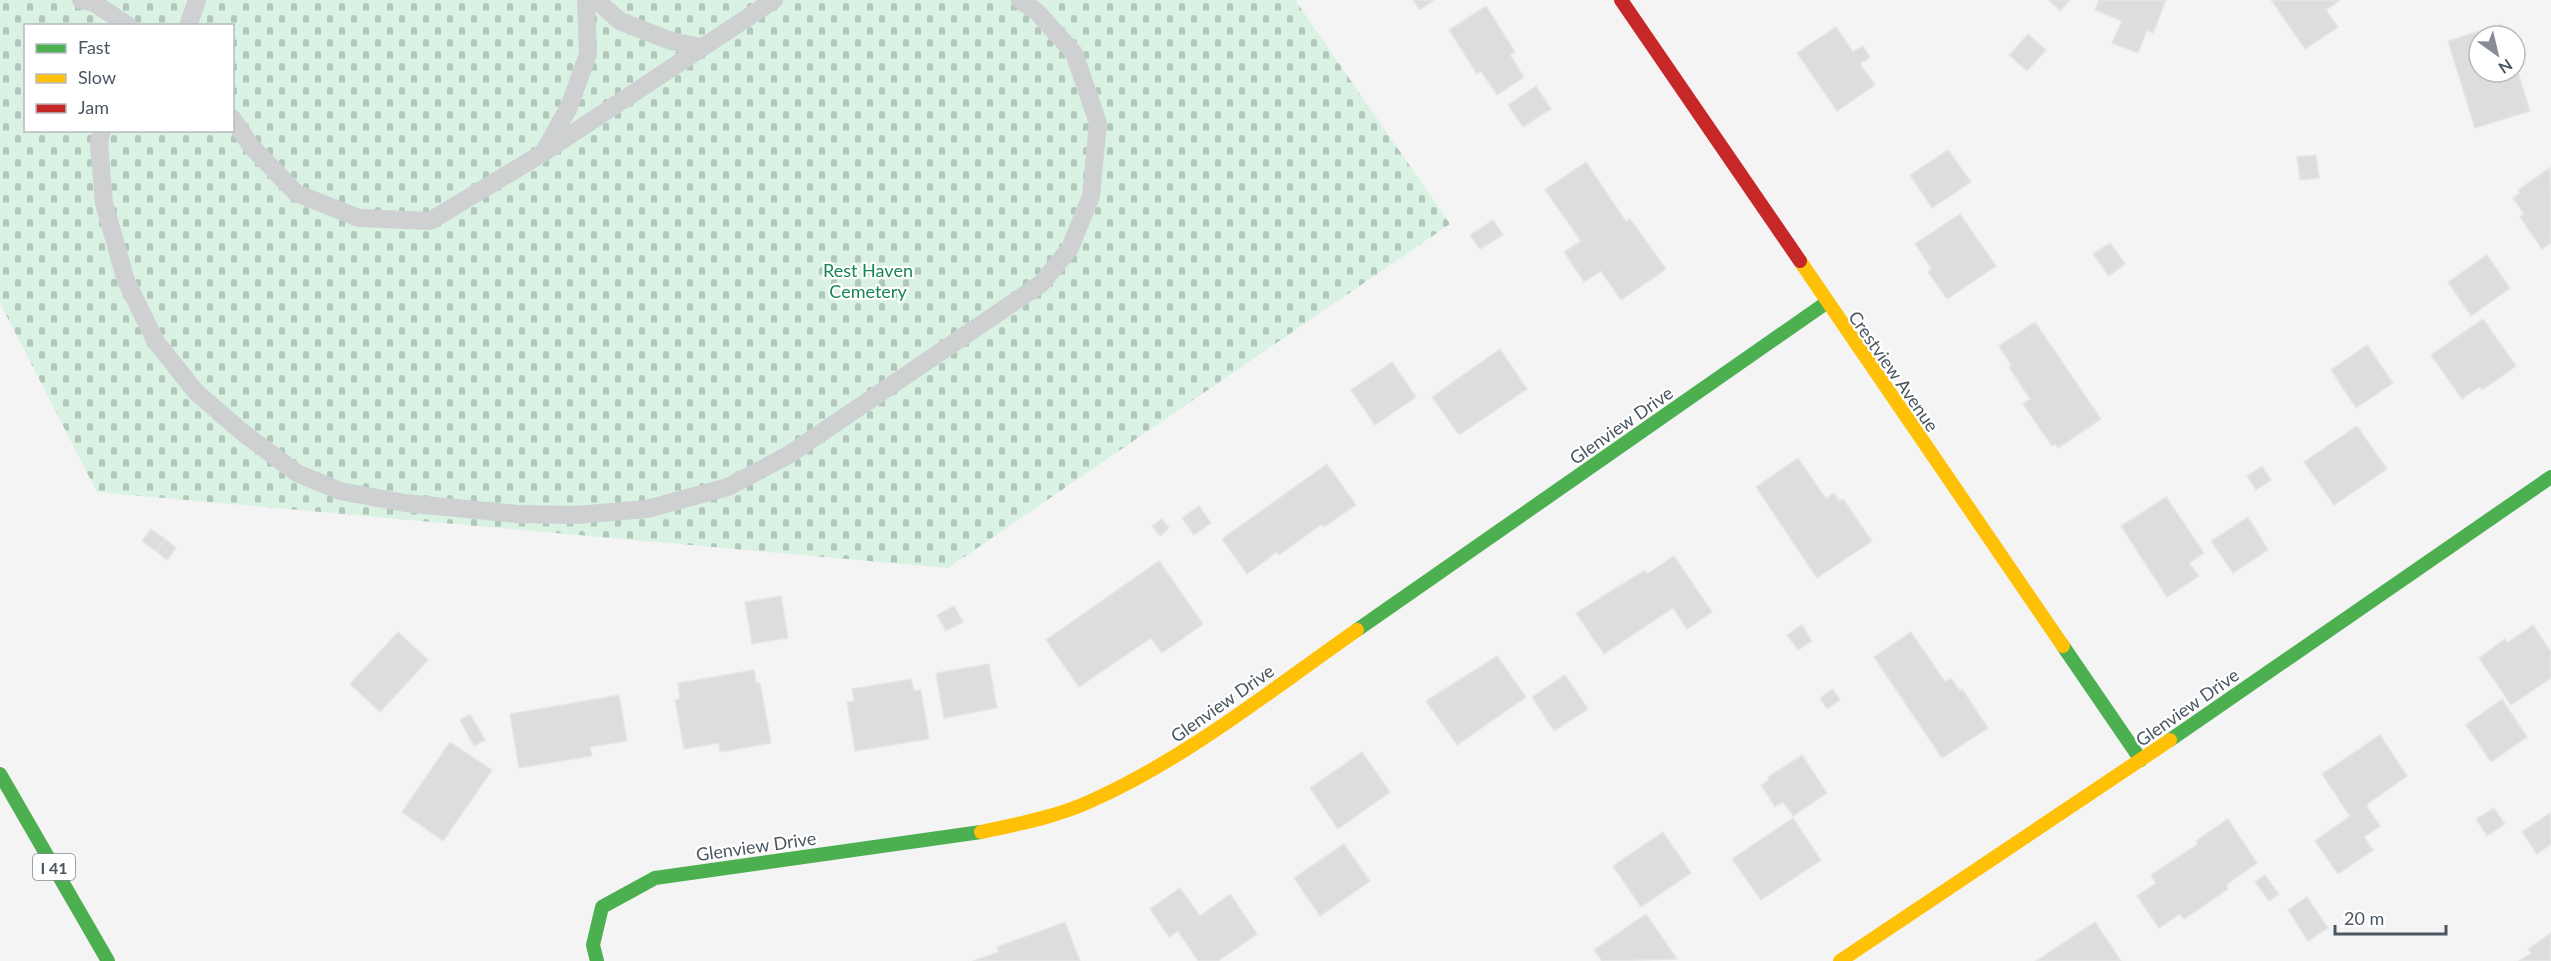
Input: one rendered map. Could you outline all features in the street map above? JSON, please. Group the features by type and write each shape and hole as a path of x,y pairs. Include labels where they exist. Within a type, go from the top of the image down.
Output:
{"main road":[{"name":"Crestview Avenue","path":"1621,0 2140,760"},
{"name":"Glenview Drive","path":"597,961 593,945 602,907 655,878 980,832 1048,817 1090,802 1132,782 1170,761 1826,303"},
{"name":"Glenview Drive","path":"1840,961 2140,760 2551,477"},
{"name":"I 41","path":"0,774 108,961"}],"lane":[{"path":"189,24 197,0"},
{"path":"543,153 569,107 588,54 586,0"},
{"path":"596,0 620,21 671,41 701,47"},
{"path":"234,121 251,147 296,193 359,218 430,221 543,153 774,0"},
{"path":"102,132 99,143 104,203 126,281 156,342 196,392 242,432 297,472 339,491 416,504 517,514 576,515 647,509 728,487 790,454 1042,283 1070,248 1091,196 1098,123 1074,53 1037,12 1020,0"},
{"path":"95,1 104,24"},
{"path":"95,1 126,24"}],"green space":[{"name":"Rest Haven Cemetery","path":"0,0 1295,0 1450,224 948,568 97,492 0,303"}],"building":[{"path":"1413,0 1434,0 1420,10"},
{"path":"2049,0 2070,0 2060,11"},
{"path":"2099,0 2166,0 2153,33 2147,30 2138,53 2112,43 2122,21 2095,10"},
{"path":"2271,0 2340,0 2326,10 2338,27 2305,49"},
{"path":"1486,6 1515,52 1510,55 1524,77 1497,95 1481,71 1477,74 1449,30"},
{"path":"1836,27 1853,52 1863,46 1870,57 1860,64 1875,85 1837,111 1797,53"},
{"path":"2028,34 2046,50 2027,71 2009,55"},
{"path":"2467,35 2467,84 2522,84 2530,111 2475,128 2448,41"},
{"path":"1536,86 1551,109 1523,127 1508,105"},
{"path":"1948,150 1971,182 1932,208 1910,175"},
{"path":"2316,155 2319,178 2300,180 2297,157"},
{"path":"1586,162 1626,222 1630,219 1666,269 1621,300 1601,271 1584,282 1564,252 1581,241 1545,190"},
{"path":"2550,168 2551,243 2542,249 2520,217 2524,214 2513,198 2520,193 2518,190"},
{"path":"1960,214 1996,266 1947,299 1928,272 1932,269 1915,244"},
{"path":"1493,220 1503,235 1480,249 1470,235"},
{"path":"2110,243 2125,264 2109,276 2093,254"},
{"path":"2487,255 2510,288 2471,316 2448,282"},
{"path":"2483,319 2516,366 2482,390 2479,387 2462,399 2431,355"},
{"path":"2035,322 2101,419 2058,448 2055,444 2052,446 2023,404 2030,399 2009,367 2011,365 1999,346"},
{"path":"2367,345 2393,383 2356,408 2331,370"},
{"path":"1500,349 1527,389 1459,435 1432,397"},
{"path":"1392,362 1416,397 1375,425 1351,390"},
{"path":"2357,426 2387,469 2334,505 2304,462"},
{"path":"1798,458 1826,499 1834,493 1839,501 1843,499 1872,541 1817,578 1756,487"},
{"path":"1327,464 1356,505 1324,527 1322,524 1279,555 1277,552 1247,574 1222,539"},
{"path":"2262,466 2271,480 2256,490 2247,476"},
{"path":"2166,497 2204,553 2189,563 2199,576 2167,597 2121,526"},
{"path":"1199,506 1211,523 1194,535 1182,518"},
{"path":"2248,517 2268,550 2233,573 2211,541"},
{"path":"1162,519 1169,528 1160,536 1152,526"},
{"path":"151,529 165,539 156,551 142,541"},
{"path":"165,539 176,548 167,560 156,551"},
{"path":"1674,556 1712,612 1687,629 1673,608 1604,654 1576,613 1645,570 1647,574"},
{"path":"1159,561 1203,624 1162,653 1151,638 1079,687 1046,640"},
{"path":"781,596 788,638 752,644 745,602"},
{"path":"954,606 963,622 946,631 937,615"},
{"path":"1802,625 1812,641 1798,650 1787,635"},
{"path":"2533,625 2551,652 2551,678 2511,705 2479,658 2505,639 2507,643"},
{"path":"398,632 428,660 380,712 350,684"},
{"path":"1911,632 1945,682 1951,678 1960,691 1962,689 1988,728 1942,758 1874,657"},
{"path":"1497,656 1526,697 1457,745 1426,701"},
{"path":"989,664 997,708 944,718 936,673"},
{"path":"754,670 756,683 760,683 771,743 720,752 719,743 684,749 675,700 680,699 678,683"},
{"path":"1565,675 1588,709 1554,731 1532,697"},
{"path":"911,679 914,691 921,690 929,739 855,751 847,702 854,701 852,689"},
{"path":"1833,689 1840,700 1827,709 1820,698"},
{"path":"619,695 627,741 590,747 592,756 519,768 510,714"},
{"path":"2502,699 2527,737 2491,762 2466,725"},
{"path":"470,714 485,740 474,746 460,720"},
{"path":"2380,735 2407,776 2366,805 2380,826 2364,837 2373,850 2338,874 2315,841 2350,816 2322,774"},
{"path":"450,742 492,770 443,841 402,812"},
{"path":"1362,752 1390,792 1338,829 1310,788"},
{"path":"1802,755 1827,793 1793,816 1783,802 1775,807 1761,785 1769,780 1768,777"},
{"path":"2494,808 2505,824 2487,836 2476,819"},
{"path":"2550,813 2551,844 2537,854 2522,832"},
{"path":"1793,818 1821,860 1761,900 1732,859"},
{"path":"2228,819 2257,863 2226,885 2228,889 2184,919 2180,914 2159,928 2137,896 2156,883 2151,875 2198,844 2196,841"},
{"path":"1663,832 1691,873 1641,907 1613,866"},
{"path":"1344,844 1370,881 1320,916 1294,878"},
{"path":"2265,875 2279,894 2269,901 2255,882"},
{"path":"1180,888 1200,916 1230,894 1257,934 1218,961 1198,961 1178,931 1169,937 1150,909"},
{"path":"2307,897 2328,928 2308,941 2288,910"},
{"path":"1646,914 1677,959 1602,961 1594,950"},
{"path":"1065,922 1080,961 973,961 999,952 997,947"},
{"path":"2095,922 2121,961 2036,961"},
{"path":"2551,933 2551,961 2519,961 2531,953 2528,949"}],"traffic: fast":[{"path":"1357,630 1826,303"},
{"path":"2170,740 2551,477"},
{"path":"2063,646 2141,760"},
{"path":"0,774 108,961"},
{"path":"597,961 593,945 602,907 655,878 981,832"}],"traffic: slow":[{"path":"1800,261 2063,646"},
{"path":"981,832 1064,811 1126,784 1195,744 1357,630"},
{"path":"1840,961 2170,740"}],"traffic: jam":[{"path":"1621,0 1800,261"}]}
